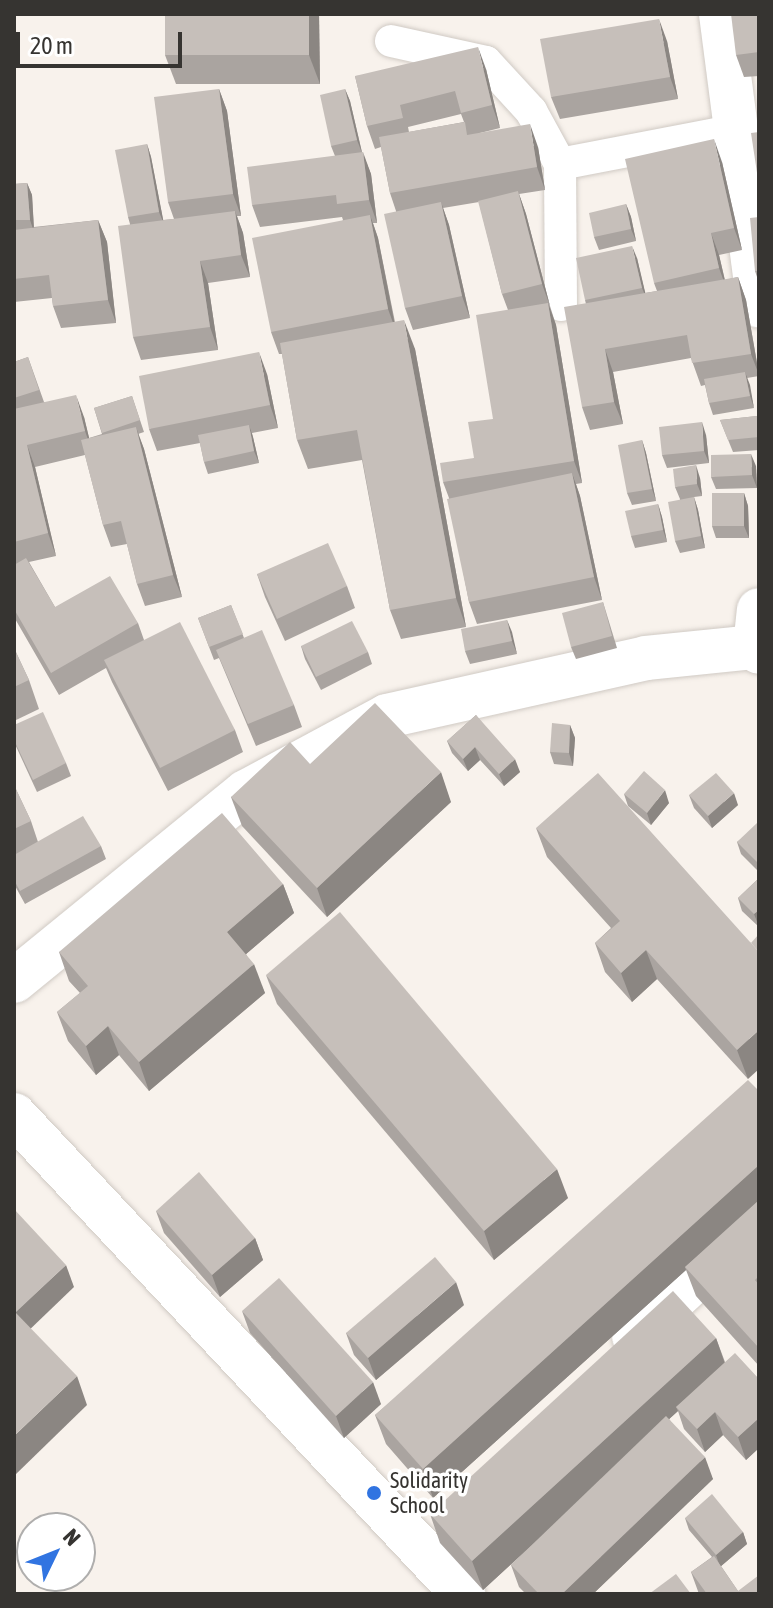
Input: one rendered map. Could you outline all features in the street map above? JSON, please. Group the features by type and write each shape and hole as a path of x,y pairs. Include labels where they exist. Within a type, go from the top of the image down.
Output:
{"street":[{"path":"721,14 759,306"},
{"path":"14,981 246,792 387,716 758,636"},
{"path":"14,1115 463,1594"},
{"path":"609,1359 759,1221"},
{"path":"413,1541 448,1509"}],"lane":[{"path":"391,41 486,62 531,111 560,164 561,305"},
{"path":"560,164 737,130"}],"building":[{"path":"165,14 309,14 309,55 165,55"},
{"path":"731,14 759,14 759,52 736,55"},
{"path":"659,19 670,77 551,97 540,39"},
{"path":"478,47 492,105 461,113 455,91 400,105 403,118 367,126 355,76"},
{"path":"219,89 233,194 168,202 154,97"},
{"path":"345,89 357,140 331,146 320,95"},
{"path":"465,122 467,135 530,124 537,167 390,193 379,137"},
{"path":"759,132 759,186 751,133"},
{"path":"714,139 734,228 711,233 719,268 654,283 625,159"},
{"path":"147,144 159,212 128,217 115,150"},
{"path":"363,152 369,200 337,204 336,195 252,205 247,167"},
{"path":"27,183 30,220 14,220 14,184"},
{"path":"518,191 542,284 502,294 478,201"},
{"path":"441,202 462,296 405,308 384,214"},
{"path":"626,204 631,229 594,237 589,213"},
{"path":"235,211 241,255 200,261 210,327 133,337 118,226"},
{"path":"370,215 388,309 271,332 252,238"},
{"path":"759,217 759,271 755,271 750,218"},
{"path":"98,220 108,300 53,306 49,275 14,279 14,230"},
{"path":"632,246 642,288 585,300 576,258"},
{"path":"738,277 751,354 692,363 687,335 605,349 614,402 582,407 564,307"},
{"path":"548,303 574,461 443,482 440,463 474,458 468,422 493,419 476,315"},
{"path":"404,320 456,598 390,610 357,430 297,440 280,343"},
{"path":"259,352 270,405 149,429 139,376"},
{"path":"28,357 39,390 14,398 14,362"},
{"path":"745,372 750,396 709,403 704,379"},
{"path":"76,395 85,431 27,445 48,533 14,542 14,409"},
{"path":"132,396 140,420 102,433 94,408"},
{"path":"757,416 759,437 728,440 720,420"},
{"path":"702,422 704,451 662,455 659,427"},
{"path":"249,425 254,451 204,462 198,435"},
{"path":"136,427 173,575 137,584 121,521 103,525 81,440"},
{"path":"642,440 652,489 627,493 618,445"},
{"path":"751,454 752,475 711,477 711,455"},
{"path":"696,465 697,484 675,487 673,469"},
{"path":"572,473 594,577 469,602 447,499"},
{"path":"712,493 744,493 744,526 712,526"},
{"path":"694,497 701,536 675,541 668,502"},
{"path":"658,504 663,530 631,536 625,511"},
{"path":"328,543 347,586 277,619 257,574"},
{"path":"26,558 55,607 110,576 138,623 51,673 14,609 14,565"},
{"path":"603,602 612,636 571,647 562,613"},
{"path":"231,605 243,634 209,647 198,618"},
{"path":"507,620 512,641 465,651 461,629"},
{"path":"352,621 368,652 316,677 301,646"},
{"path":"180,622 235,730 160,768 104,660"},
{"path":"262,630 294,705 248,724 216,650"},
{"path":"14,648 29,680 14,687"},
{"path":"375,703 441,772 317,888 231,797 290,742 310,764"},
{"path":"43,712 66,763 33,780 14,740 14,725"},
{"path":"476,715 515,759 499,774 475,747 463,759 447,741"},
{"path":"552,723 570,725 569,753 550,752"},
{"path":"644,771 665,790 647,813 624,794"},
{"path":"598,773 759,952 759,1030 737,1050 646,950 621,973 595,943 620,921 536,828"},
{"path":"716,773 734,793 708,816 689,795"},
{"path":"14,785 31,821 14,829"},
{"path":"222,813 283,884 227,932 254,964 139,1062 108,1026 86,1046 57,1012 88,986 59,952"},
{"path":"83,816 101,846 20,891 14,880 14,855"},
{"path":"757,823 759,860 757,862 737,842"},
{"path":"759,878 759,910 754,914 738,898"},
{"path":"340,912 557,1169 484,1231 266,975"},
{"path":"759,934 759,952 751,943"},
{"path":"748,1080 759,1091 759,1165 423,1469 375,1415"},
{"path":"199,1172 255,1238 212,1275 156,1211"},
{"path":"759,1200 759,1276 755,1280 759,1285 759,1348 685,1267"},
{"path":"14,1209 66,1265 15,1313 14,1311"},
{"path":"435,1257 456,1282 368,1358 346,1333"},
{"path":"279,1278 373,1382 336,1416 242,1311"},
{"path":"673,1291 716,1338 472,1561 430,1514"},
{"path":"14,1311 77,1376 14,1436"},
{"path":"735,1353 759,1379 759,1418 738,1437 715,1412 697,1429 676,1407"},
{"path":"666,1416 705,1457 562,1594 539,1594 511,1565"},
{"path":"712,1494 743,1532 716,1555 685,1518"},
{"path":"714,1556 738,1591 759,1575 759,1594 707,1594 691,1572"},
{"path":"676,1574 691,1594 649,1594"}],"place":[{"name":"Solidarity School","path":"374,1493"}]}
